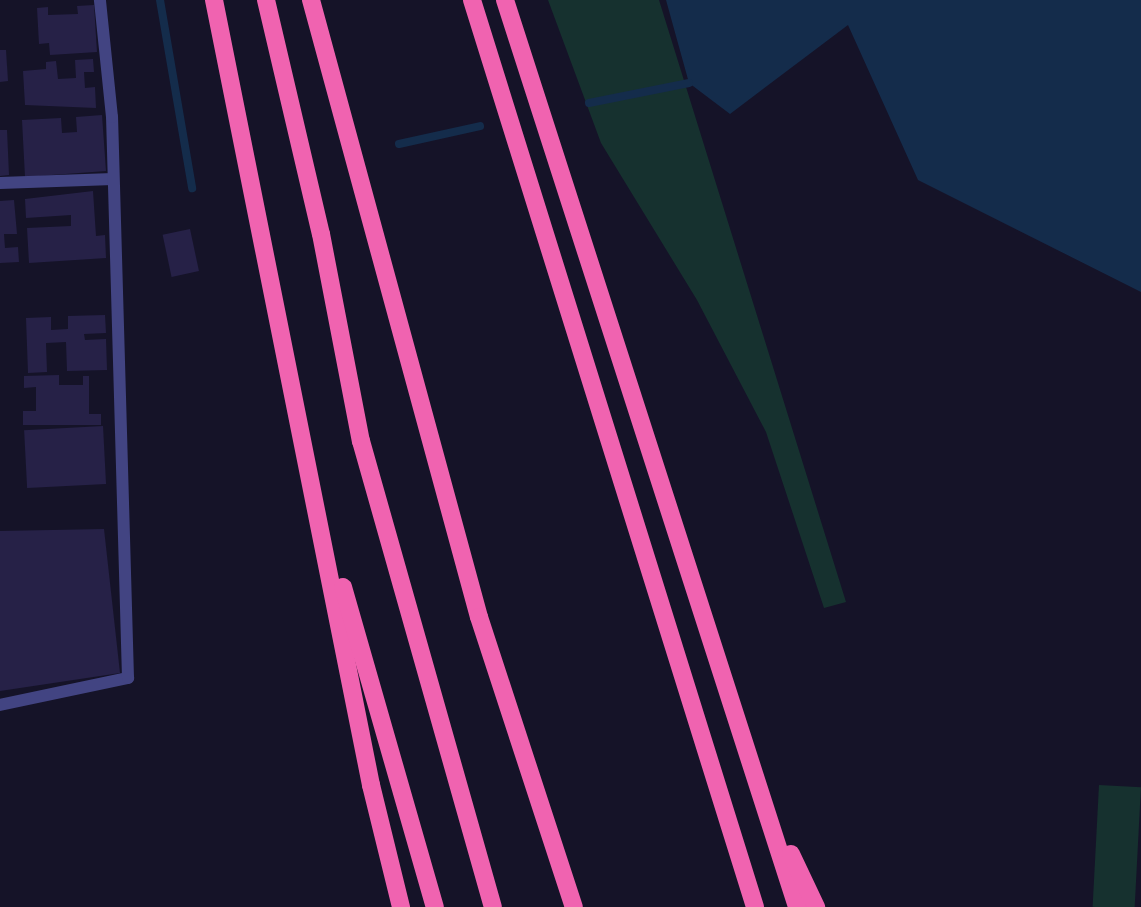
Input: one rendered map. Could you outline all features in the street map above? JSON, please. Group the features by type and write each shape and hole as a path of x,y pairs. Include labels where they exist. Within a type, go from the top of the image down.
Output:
{"highway":[{"path":"214,0 306,456 401,907"},
{"path":"266,0 321,234 361,441 493,907"},
{"path":"311,0 479,617 574,907"},
{"path":"472,0 754,907"},
{"path":"505,0 767,805 797,907"},
{"path":"306,456 435,907"},
{"path":"767,805 816,907"},
{"path":"727,817 744,907"}],"street":[{"path":"0,705 128,678 113,178 100,0"},
{"path":"0,183 113,178"}],"green space":[{"path":"548,0 659,0 846,602 824,608 766,432 697,300 601,143"},
{"path":"1099,785 1141,787 1135,907 1093,907"}],"water":[{"path":"666,0 1141,0 1141,292 918,180 848,25 730,114 689,83"}],"building":[{"path":"94,5 97,52 50,55 49,43 39,44 37,8 48,7 48,15 78,14 77,6"},
{"path":"0,50 6,50 8,81 0,82"},
{"path":"93,59 94,72 84,72 85,88 95,87 96,108 25,105 23,71 46,69 46,62 56,61 58,79 76,78 75,60"},
{"path":"102,115 106,171 25,177 22,120 61,118 62,133 77,132 76,117"},
{"path":"0,130 7,130 9,175 0,176"},
{"path":"93,191 96,236 105,235 106,258 29,263 27,228 71,226 71,215 26,218 25,199"},
{"path":"14,200 17,234 4,234 5,248 18,247 19,262 0,263 0,201"},
{"path":"190,229 199,271 172,277 163,235"},
{"path":"105,315 106,333 84,334 85,340 106,339 107,370 67,371 66,342 46,343 47,372 28,373 26,318 51,317 51,330 68,329 68,316"},
{"path":"59,375 59,385 83,385 83,376 89,376 89,414 101,414 101,425 23,425 23,411 36,411 36,387 24,388 24,376"},
{"path":"103,426 106,484 27,488 24,430"},
{"path":"104,529 120,673 0,691 0,531"}],"waterway":[{"path":"160,0 192,188"},
{"path":"589,103 689,83"},
{"path":"399,144 480,126"}]}
